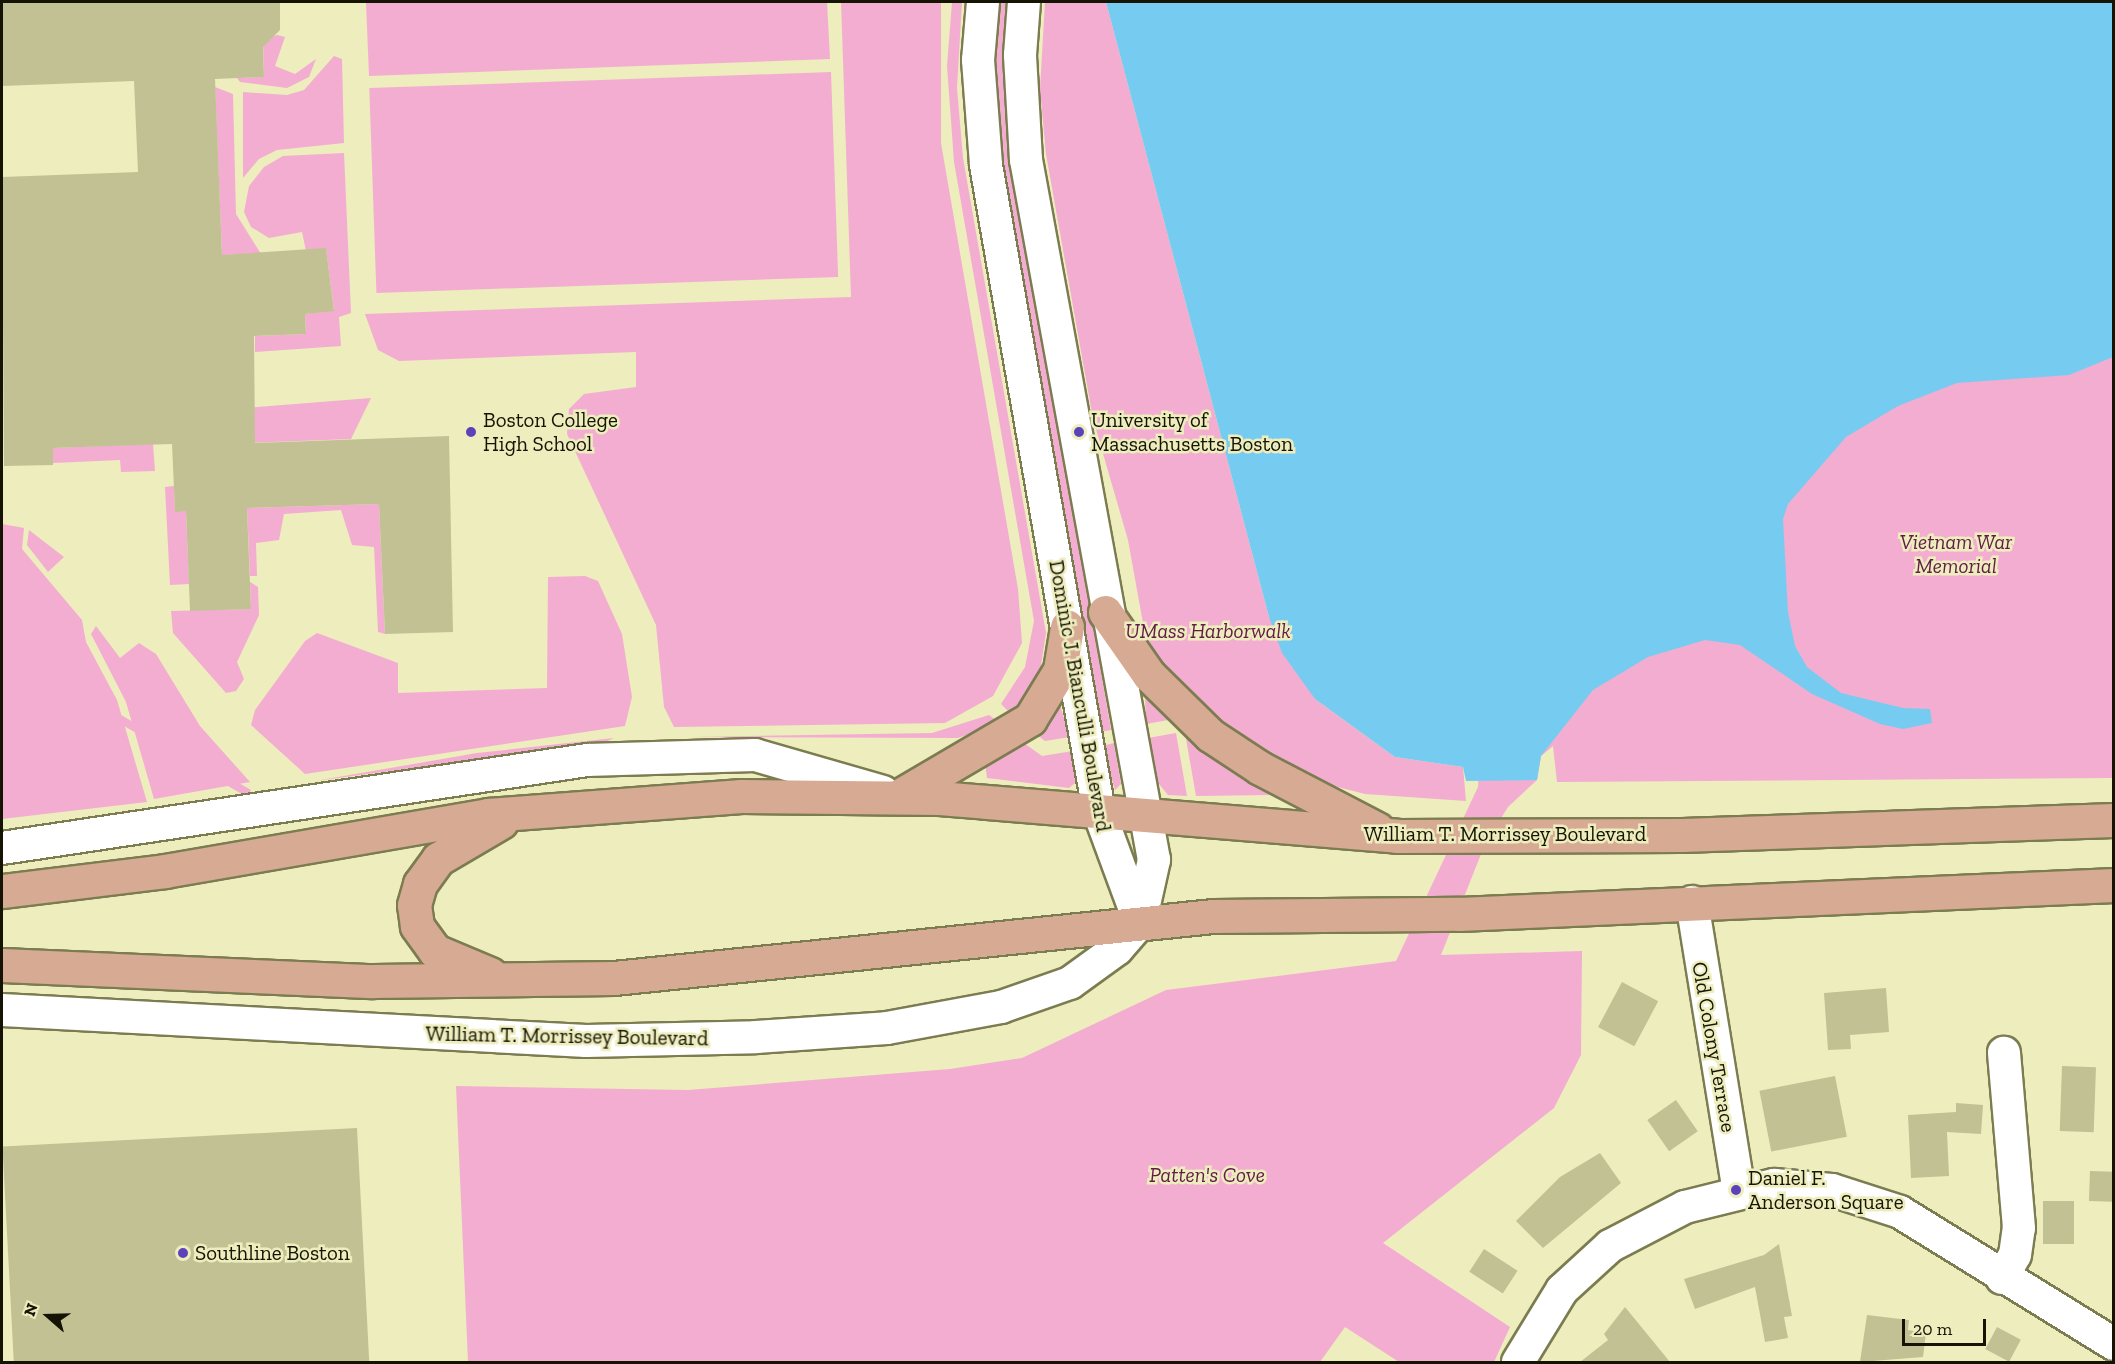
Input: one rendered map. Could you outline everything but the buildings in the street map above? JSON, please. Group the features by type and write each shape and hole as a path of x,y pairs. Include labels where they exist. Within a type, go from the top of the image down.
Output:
{"main road":[{"path":"1105,612 1167,694 1228,749 1331,808 1396,836"},
{"path":"899,796 1030,719 1060,670 1067,627"},
{"name":"William T. Morrissey Boulevard","path":"2,891 165,871 367,833 540,809 690,798 899,796 1396,836 2114,820"},
{"path":"522,981 478,971 435,951 417,926 414,905 420,884 438,859 476,834 540,809"},
{"path":"2,965 522,981 673,974 1227,915 1459,914 2114,885"}],"street":[{"name":"Dominic J. Bianculli Boulevard","path":"982,2 982,135 1099,812 1140,923"},
{"name":"Dominic J. Bianculli Boulevard","path":"1024,2 1020,55 1024,146 1105,612 1146,817 1153,883 1140,923"},
{"name":"William T. Morrissey Boulevard","path":"2,848 189,823 487,771 652,756 754,755 899,796"},
{"name":"Old Colony Terrace","path":"1692,902 1738,1191"},
{"name":"William T. Morrissey Boulevard","path":"2,1010 596,1041 845,1031 942,1020 1045,994 1103,961 1140,923"},
{"path":"2002,1278 2015,1255 2019,1228 2004,1053"},
{"path":"1518,1362 1562,1290 1610,1246 1665,1215 1738,1191 1792,1185 1876,1202 1940,1233 2002,1278 2114,1344"}],"green space":[{"path":"366,2 827,2 830,59 369,76"},
{"path":"841,2 941,2 941,143 1018,589 1022,643 993,696 945,723 674,727 664,707 656,625 567,434 569,409 584,394 636,387 636,352 399,361 378,350 365,314 851,297"},
{"path":"952,2 962,2 957,88 963,158 1046,633 1039,678 1012,715 1001,704 1025,667 1034,621 954,162 947,66"},
{"path":"997,2 1009,2 1004,73 1009,141 1111,730 1099,732 1001,169 992,76"},
{"name":"UMass Harborwalk","path":"1045,2 1106,2 1269,617 1315,699 1395,757 1463,767 1466,801 1365,794 1303,778 1244,749 1148,651 1128,540 1093,419 1046,154 1040,89"},
{"path":"2113,2 2113,778 1557,782 1553,746 1541,756 1537,780 1508,807 1485,844 1441,955 1582,951 1581,1055 1554,1108 1383,1243 1510,1327 1494,1362 1399,1362 1345,1327 1320,1362 468,1362 456,1086 688,1090 950,1069 1022,1058 1166,990 1396,961 1478,787 1479,766"},
{"path":"277,35 285,37 275,66 295,74 316,59 309,77 287,88 240,82 237,78 264,77 263,39"},
{"path":"334,56 342,59 344,143 277,150 259,159 243,178 243,92 287,95 304,90"},
{"path":"831,72 838,277 376,293 369,88"},
{"path":"215,87 233,94 236,214 261,254 222,255"},
{"path":"344,153 351,313 339,317 341,346 255,352 255,336 306,334 305,314 334,310 326,249 306,251 302,232 269,238 251,227 244,212 249,186 264,167 283,156"},
{"path":"371,398 351,439 247,443 246,408"},
{"path":"153,444 155,471 121,472 120,460 53,463 53,448"},
{"path":"174,486 175,511 186,511 189,584 170,585 165,487"},
{"path":"379,504 385,634 378,632 374,547 352,545 341,510 284,514 279,540 256,543 257,576 250,576 247,508"},
{"path":"2,524 24,528 22,549 82,620 86,642 117,700 147,802 2,819"},
{"path":"29,530 64,557 48,572 27,545"},
{"path":"585,576 598,581 622,634 632,697 625,726 305,774 251,725 255,710 305,641 317,633 398,663 398,693 547,688 548,577"},
{"path":"250,582 258,587 259,615 237,662 244,679 236,691 226,693 173,633 171,611 251,609"},
{"path":"96,626 120,658 139,643 156,654 200,726 250,782 154,799 126,702 91,634"},
{"path":"33,664 251,790 247,797 29,671"},
{"path":"1145,694 1174,719 1146,724"},
{"path":"1059,702 1070,737 1045,741 1033,732"},
{"path":"989,715 1000,723 958,738 693,737 932,733"},
{"path":"1176,733 1187,796 1168,795 1155,779 1148,738"},
{"path":"1185,733 1273,790 1272,795 1196,796"},
{"path":"614,738 603,743 315,781 477,753"},
{"path":"1021,741 1042,756 1073,751 1075,783 1069,788 987,778 985,763"},
{"path":"1114,743 1121,784 1115,790 1102,746"}],"water":[{"path":"1106,2 2113,2 2113,357 2069,375 1957,383 1898,406 1846,437 1788,504 1783,519 1788,612 1795,646 1807,667 1841,693 1903,708 1930,709 1932,723 1903,729 1880,724 1812,694 1740,645 1705,640 1648,657 1593,690 1541,756 1537,780 1466,781 1463,767 1395,757 1315,699 1282,653 1269,617"}],"place":[{"name":"Boston College High School","path":"471,432"},
{"name":"University of Massachusetts Boston","path":"1079,432"},
{"name":"Daniel F. Anderson Square","path":"1736,1190"},
{"name":"Southline Boston","path":"183,1253"}],"park label":[{"name":"Vietnam War Memorial","path":"1956,554"},
{"name":"Patten's Cove","path":"1207,1175"}]}
